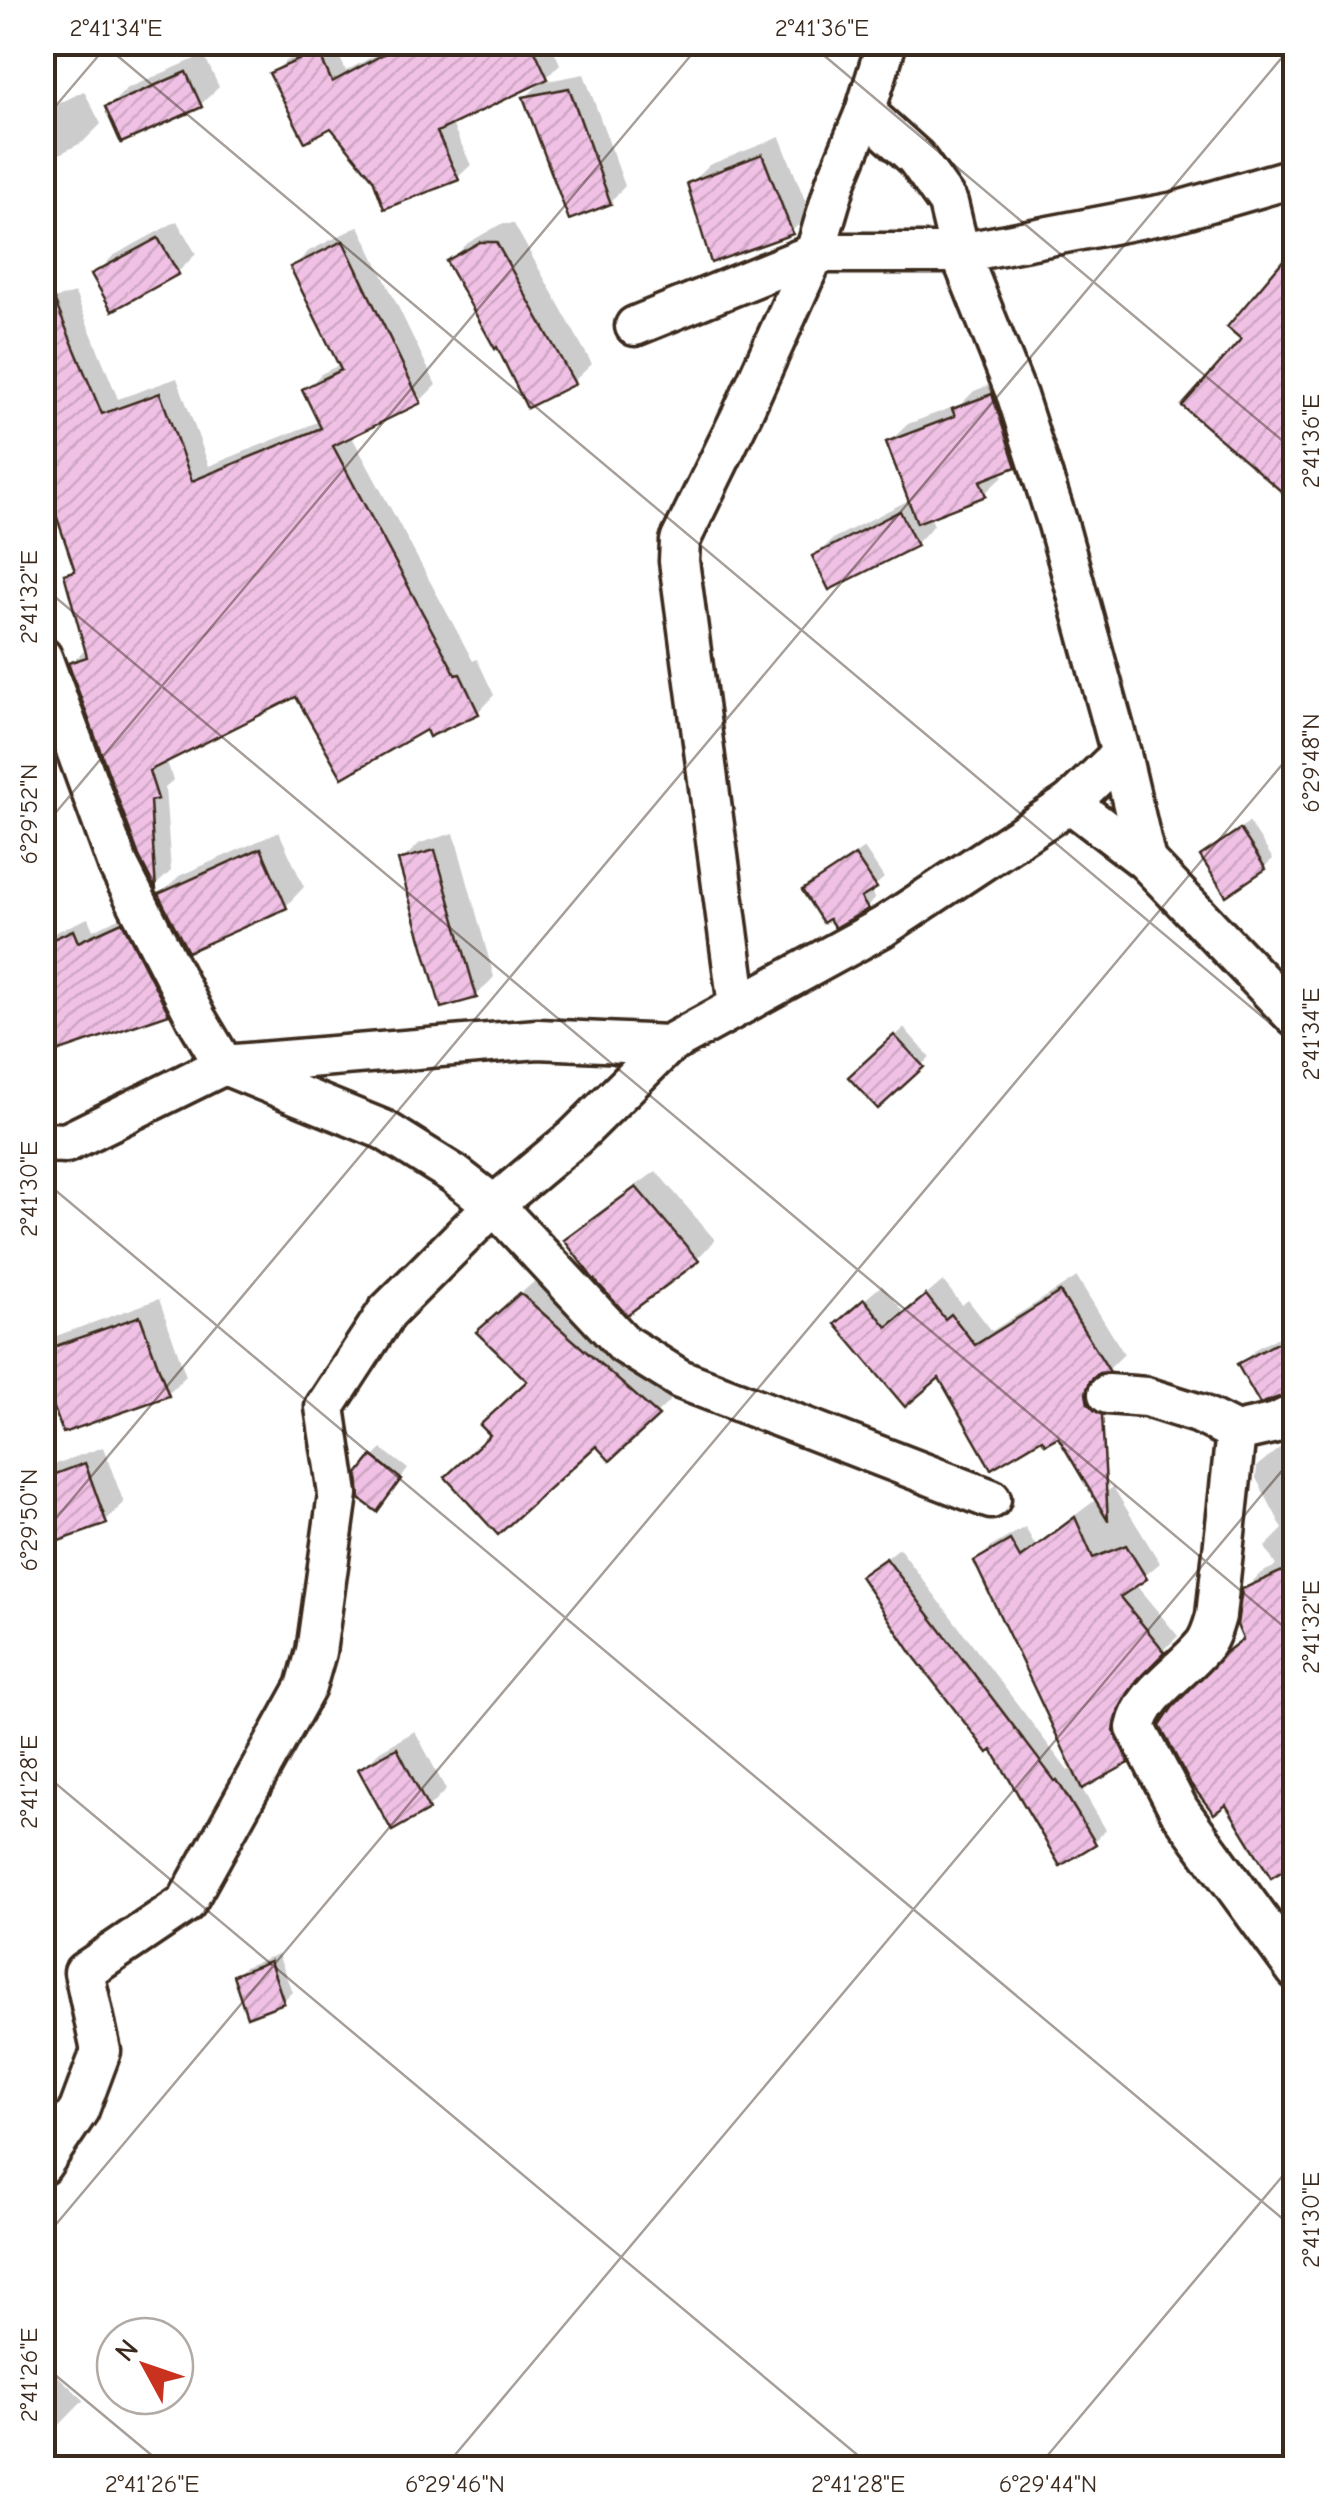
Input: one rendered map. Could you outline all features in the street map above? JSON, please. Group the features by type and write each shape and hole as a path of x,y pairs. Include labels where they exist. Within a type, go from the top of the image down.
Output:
{"street":[{"path":"738,1006 678,561 680,540 815,253 836,182 888,42"},
{"path":"865,112 916,158 948,203 960,253 1018,396 1058,524 1146,860"},
{"path":"635,326 815,253 960,253 1175,212 1296,177"},
{"path":"42,657 118,865 224,1066 384,1130 454,1174 494,1206 624,1344 680,1380 992,1499"},
{"path":"42,2165 79,2110 100,2051 84,1972 186,1903 306,1686 316,1652 338,1494 325,1407 387,1312 494,1206 575,1138 668,1044 884,927 1070,804 1121,754"},
{"path":"1070,804 1146,860 1296,1018"},
{"path":"42,1142 66,1142 224,1066 538,1038 668,1044"},
{"path":"1108,1394 1146,1396 1200,1414 1236,1432 1276,1423 1296,1413"},
{"path":"1236,1432 1216,1616 1206,1643 1146,1704 1136,1728 1179,1810 1296,1970"}],"building":[{"path":"406,42 531,42 548,79 437,132 459,180 384,209 373,179 331,128 305,142 269,73 318,51 332,82"},
{"path":"186,72 202,107 121,143 105,107"},
{"path":"569,88 611,204 569,220 523,97"},
{"path":"762,154 793,234 711,263 687,183"},
{"path":"158,238 179,274 112,311 91,274"},
{"path":"343,241 421,403 333,446 479,714 429,737 426,730 342,778 296,697 149,771 158,799 150,801 156,890 139,856 68,663 87,657 64,574 75,571 42,473 42,271 102,414 160,393 192,481 321,428 302,389 341,370 290,267"},
{"path":"480,242 496,242 575,384 527,408 497,347 446,261"},
{"path":"1296,245 1296,504 1182,406 1241,339 1227,327"},
{"path":"992,394 1016,467 980,481 986,496 917,523 886,442 955,416 952,409"},
{"path":"900,511 917,546 829,590 812,556"},
{"path":"1240,829 1266,869 1226,896 1200,856"},
{"path":"261,848 287,908 188,952 158,894"},
{"path":"435,850 477,998 441,1008 398,860"},
{"path":"855,855 877,888 861,898 868,909 835,928 829,919 823,923 802,890"},
{"path":"122,922 169,1014 42,1057 42,944 73,930 78,942"},
{"path":"894,1035 924,1067 878,1109 848,1077"},
{"path":"636,1187 699,1261 627,1315 564,1240"},
{"path":"1060,1292 1110,1372 1099,1373 1090,1381 1086,1393 1088,1404 1102,1415 1108,1521 1058,1437 1045,1444 1042,1439 991,1469 939,1378 905,1407 835,1324 864,1299 887,1327 926,1295 945,1319 951,1314 975,1345"},
{"path":"520,1293 659,1416 610,1461 596,1446 498,1535 445,1477 490,1435 480,1425 527,1381 476,1332"},
{"path":"140,1316 169,1396 63,1433 42,1375 42,1351"},
{"path":"1296,1333 1296,1391 1260,1404 1237,1364"},
{"path":"372,1456 401,1479 377,1512 360,1499 358,1474"},
{"path":"85,1463 107,1524 42,1547 42,1479"},
{"path":"1075,1517 1093,1558 1126,1545 1147,1579 1120,1597 1165,1652 1137,1680 1119,1709 1114,1731 1129,1763 1082,1789 974,1561 1010,1540 1020,1558"},
{"path":"886,1558 1057,1780 1096,1844 1060,1866 992,1750 988,1753 912,1654 860,1576"},
{"path":"1296,1565 1296,1863 1271,1878 1226,1805 1214,1814 1190,1783 1160,1726 1172,1708 1243,1639 1237,1625 1242,1589"},
{"path":"397,1748 429,1810 392,1831 358,1769"},
{"path":"270,1961 284,2003 247,2017 233,1975"}]}
